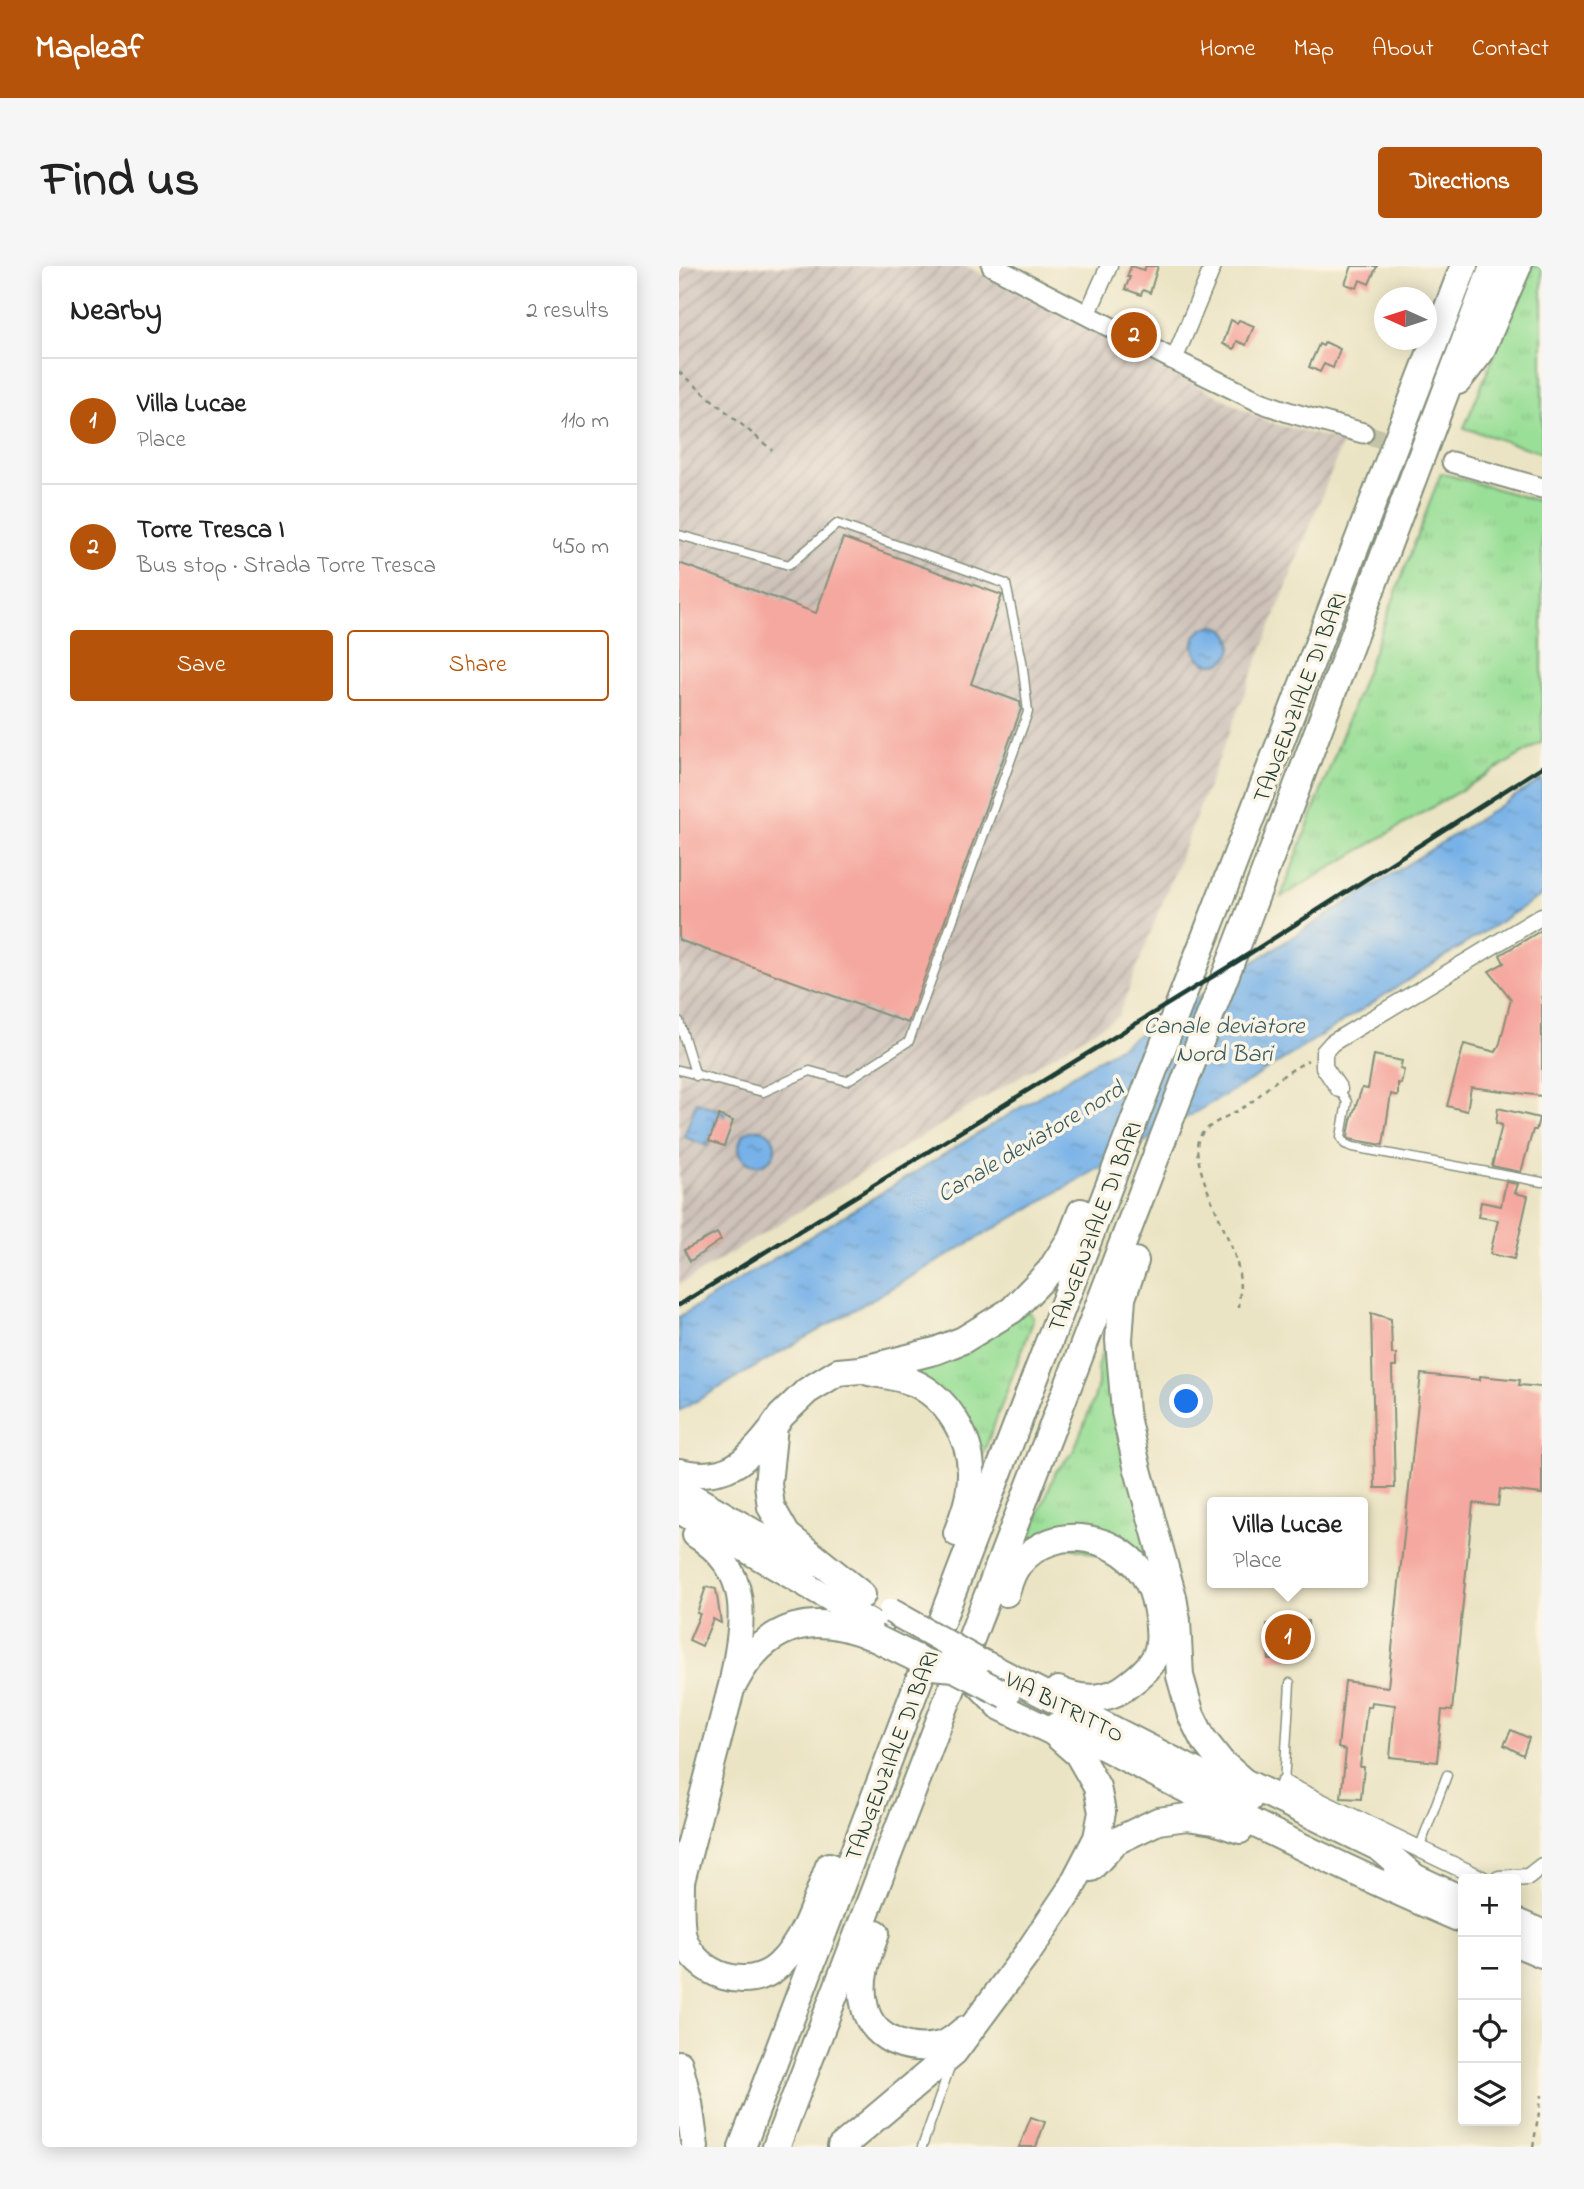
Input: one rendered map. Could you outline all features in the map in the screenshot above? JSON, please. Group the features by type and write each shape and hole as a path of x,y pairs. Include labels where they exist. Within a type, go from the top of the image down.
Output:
{"highway":[{"path":"1448,311 1455,266"},
{"name":"TANGENZIALE DI BARI","path":"742,2147 947,1606 1104,1176 1127,1093 1166,1040 1464,266"},
{"name":"TANGENZIALE DI BARI","path":"775,2147 921,1769 969,1663 1153,1166 1493,266"},
{"path":"1441,401 1480,353 1518,266"},
{"path":"1153,1166 1147,1228 1122,1298 1119,1340 1121,1376 1125,1412 1137,1466 1173,1597 1180,1676 1191,1715 1203,1739 1221,1762 1244,1782 1380,1848 1414,1877"},
{"path":"862,1595 787,1535 771,1507 768,1484 774,1426 807,1391 838,1372 860,1370 935,1351 963,1340 1012,1310 1050,1271 1104,1176"},
{"path":"860,1370 912,1382 932,1395 949,1412 968,1449 972,1473 968,1501 947,1560 947,1606"},
{"path":"918,1684 886,1719 805,1928 792,1950 776,1968 753,1978 733,1979 713,1973 695,1958 684,1938 680,1914 680,1886 731,1689 748,1661 767,1642 790,1628 821,1622 839,1625 882,1625 932,1666 969,1663 1018,1669 1067,1695 1086,1699 1125,1689 1144,1672 1158,1650 1159,1626 1155,1599 1147,1580 1134,1562 1117,1548 1096,1540 1072,1536 1053,1539 1030,1552 1017,1566 993,1622 969,1663"},
{"path":"841,2147 954,2052 1029,1951 1070,1890 1097,1838 1102,1812 1097,1787 1078,1754 1053,1732 1001,1707 969,1663"},
{"name":"VIA BITRITTO","path":"969,1663 1149,1771 1300,1845 1453,1900"},
{"name":"VIA BITRITTO","path":"1009,1687 1414,1877 1453,1900"},
{"path":"921,1769 917,1824 866,1959 862,1984 864,2008 869,2021 880,2034 894,2042 912,2046 931,2047 948,2043 977,2021"},
{"path":"1070,1890 1117,1841 1158,1821 1187,1817 1239,1829 1357,1887 1453,1900"},
{"path":"1521,1913 1542,1920"},
{"path":"1521,1924 1542,1933"},
{"path":"1521,1945 1542,1954"},
{"path":"679,2064 689,2103 695,2147"}],"main road":[{"path":"679,1471 697,1475 736,1466 754,1452 774,1426"},
{"path":"679,1488 739,1534 882,1625"},
{"path":"679,1511 739,1534 862,1595 882,1625"},
{"path":"679,1525 717,1551 731,1572 742,1605 740,1637 731,1689"}],"street":[{"path":"1087,315 1109,266"},
{"path":"1174,360 1213,266"},
{"path":"998,267 1174,360 1260,401 1287,412 1363,433"},
{"path":"1453,463 1542,488"},
{"path":"1339,1089 1324,1067 1324,1052 1332,1043 1542,916"},
{"path":"1284,1784 1472,1874"},
{"path":"1521,1877 1528,1877 1542,1866"}],"lane":[{"path":"679,535 789,565 837,524 1006,584 1023,661 1028,712 909,1041 847,1081 810,1070 763,1092 679,1070"},
{"path":"679,1021 696,1076"},
{"path":"1339,1089 1347,1102 1341,1137 1345,1144 1542,1182"},
{"path":"1284,1784 1290,1684"},
{"path":"1419,1849 1447,1774"},
{"path":"922,2147 954,2052"}],"path":[{"path":"679,372 772,450"},
{"path":"1239,1308 1241,1280 1236,1258 1200,1166 1198,1139 1205,1130 1248,1104 1300,1065 1324,1052"},
{"path":"1533,2147 1542,2095"}],"shaded area":[{"path":"679,266 966,266 1268,422 1343,442 1118,1016 679,1285"}],"green space":[{"path":"1531,266 1542,266 1542,453 1464,428"},
{"path":"1441,473 1542,502 1542,742 1281,897"},
{"path":"1029,1311 1033,1318 1032,1324 980,1462 917,1375 915,1368"},
{"path":"1110,1332 1159,1579 1149,1568 1030,1537 1056,1471 1073,1452 1094,1399 1098,1384 1098,1364"}],"water":[{"path":"1213,626 1227,631 1232,645 1227,659 1213,664 1199,659 1194,645 1199,631"},
{"name":"Canale deviatore Nord Bari","path":"1542,779 1542,895 1251,1080 679,1411 679,1317 1124,1044"},
{"path":"696,1102 725,1112 724,1117 719,1116 707,1146 684,1137"},
{"path":"757,1129 770,1134 775,1147 770,1160 757,1165 744,1160 739,1147 744,1134"}],"building":[{"path":"1131,266 1144,270 1146,266 1158,266 1150,293 1143,290 1141,295 1125,289"},
{"path":"1352,266 1377,266 1369,284 1360,280 1357,288 1345,284"},
{"path":"1231,320 1254,326 1246,345 1237,341 1234,349 1223,344"},
{"path":"1325,342 1340,349 1333,368 1324,364 1320,372 1309,367 1319,344 1323,346"},
{"path":"843,538 1002,595 971,684 1020,702 1021,709 908,1023 679,940 679,563 816,613"},
{"path":"1542,930 1542,1096 1471,1087 1467,1111 1447,1106 1464,1044 1496,1052 1500,1043 1511,999 1489,971 1504,963 1500,955"},
{"path":"1374,1055 1402,1061 1400,1069 1404,1070 1401,1084 1398,1083 1398,1096 1391,1094 1383,1145 1349,1139 1348,1136 1362,1088 1368,1089"},
{"path":"1498,1108 1539,1118 1521,1172 1492,1166 1502,1125 1496,1123"},
{"path":"719,1115 733,1121 724,1146 709,1141"},
{"path":"1506,1182 1518,1184 1515,1193 1528,1196 1514,1259 1490,1254 1498,1220 1478,1217 1481,1202 1501,1206"},
{"path":"717,1233 721,1240 690,1261 684,1250"},
{"path":"1371,1313 1391,1319 1392,1354 1396,1354 1396,1367 1392,1367 1395,1488 1375,1488"},
{"path":"1421,1374 1480,1380 1480,1376 1520,1380 1519,1385 1542,1387 1542,1494 1500,1489 1498,1506 1473,1503 1452,1711 1442,1710 1437,1762 1390,1757 1395,1705 1372,1702 1371,1707 1367,1706 1360,1767 1364,1767 1361,1799 1341,1798 1346,1750 1338,1748 1345,1681 1388,1687"},
{"path":"706,1587 716,1589 721,1623 713,1619 702,1646 689,1640 700,1614 697,1613"},
{"path":"1295,1617 1295,1622 1308,1621 1309,1650 1300,1651 1294,1659 1269,1660 1267,1624 1274,1624 1274,1618"},
{"path":"1511,1730 1529,1738 1523,1755 1504,1745"},
{"path":"1031,2117 1045,2122 1036,2147 1019,2147"}],"tunnel":[{"path":"1363,433 1452,462"}],"railway":[{"path":"679,1305 1241,959 1542,767"}],"place":[{"name":"Torre Tresca I","path":"1134,335"},
{"name":"Villa Lucae","path":"1288,1637"}],"water label":[{"name":"Canale deviatore nord","path":"1030,1141"}]}
